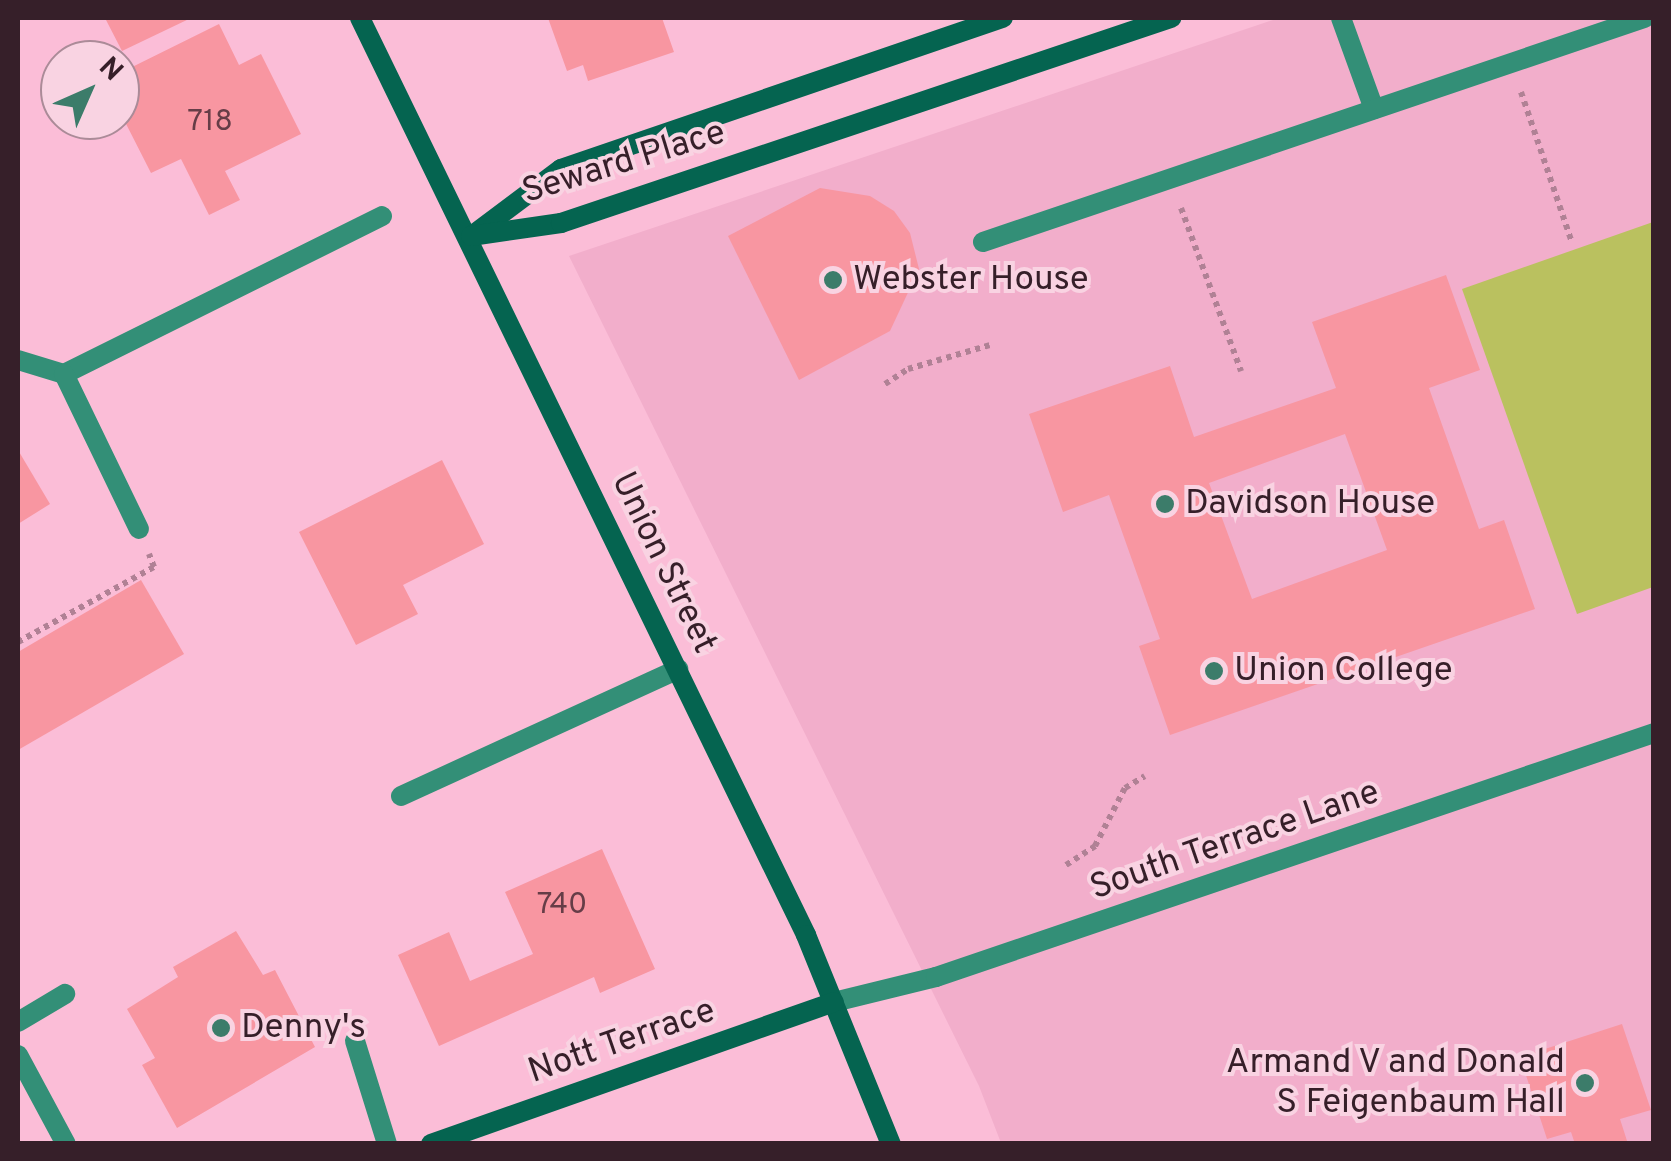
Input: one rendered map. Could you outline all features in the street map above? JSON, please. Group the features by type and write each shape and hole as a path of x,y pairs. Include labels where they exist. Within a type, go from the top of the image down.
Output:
{"street":[{"name":"Union Street","path":"360,18 472,236 678,668 834,1002 891,1144"},
{"name":"Seward Place","path":"472,236 562,170 1003,18"},
{"name":"Seward Place","path":"472,236 561,223 1171,18"},
{"path":"1340,18 1374,109"},
{"path":"983,242 1644,18"},
{"path":"18,360 64,374 382,216"},
{"path":"64,374 140,529"},
{"path":"401,796 678,668"},
{"name":"South Terrace Lane","path":"834,1002 936,977 1654,733"},
{"path":"18,1022 66,994"},
{"name":"Nott Terrace","path":"431,1144 834,1002"},
{"path":"355,1041 387,1144"},
{"path":"18,1056 66,1144"}],"path":[{"path":"1510,63 1572,244"},
{"path":"1170,178 1240,371"},
{"path":"886,384 908,369 990,345"},
{"path":"18,642 154,567 140,529"},
{"path":"1066,865 1096,846 1125,788 1146,776"}],"shaded area":[{"name":"Union College","path":"1279,18 1653,18 1653,1143 1001,1143 979,1086 569,256"}],"green space":[{"path":"1653,222 1653,587 1577,614 1462,289"}],"building":[{"path":"105,18 191,18 140,42 116,40"},
{"path":"548,18 662,18 674,52 588,81 583,65 567,71"},
{"path":"219,24 239,65 261,54 301,134 225,171 240,200 209,215 181,159 151,173 134,140 140,140 140,63"},
{"name":"Webster House","path":"820,188 870,196 894,211 910,233 919,269 890,331 799,380 728,236"},
{"name":"Davidson House","path":"1446,275 1480,370 1429,388 1479,529 1504,520 1535,609 1170,735 1139,646 1160,639 1109,495 1063,512 1029,414 1170,366 1194,437 1336,388 1312,322","holes":["1345,434 1387,550 1252,599 1209,483"]},
{"path":"18,450 50,504 18,524"},
{"path":"442,460 484,544 403,585 418,614 356,645 299,532"},
{"path":"141,580 184,654 18,750 18,652"},
{"path":"602,849 655,969 600,993 594,977 439,1046 398,955 449,932 470,981 533,954 505,892"},
{"name":"Denny's","path":"236,931 263,975 275,970 315,1047 177,1128 142,1065 155,1058 127,1009 178,977 173,967"},
{"name":"Armand V and Donald S Feigenbaum Hall","path":"1622,1024 1651,1110 1620,1119 1628,1144 1575,1144 1571,1132 1547,1139 1520,1057"}],"place":[{"name":"Webster House","path":"833,280"},
{"name":"Davidson House","path":"1165,504"},
{"name":"Union College","path":"1214,671"},
{"name":"Denny's","path":"221,1028"},
{"name":"Armand V and Donald S Feigenbaum Hall","path":"1585,1083"}]}
